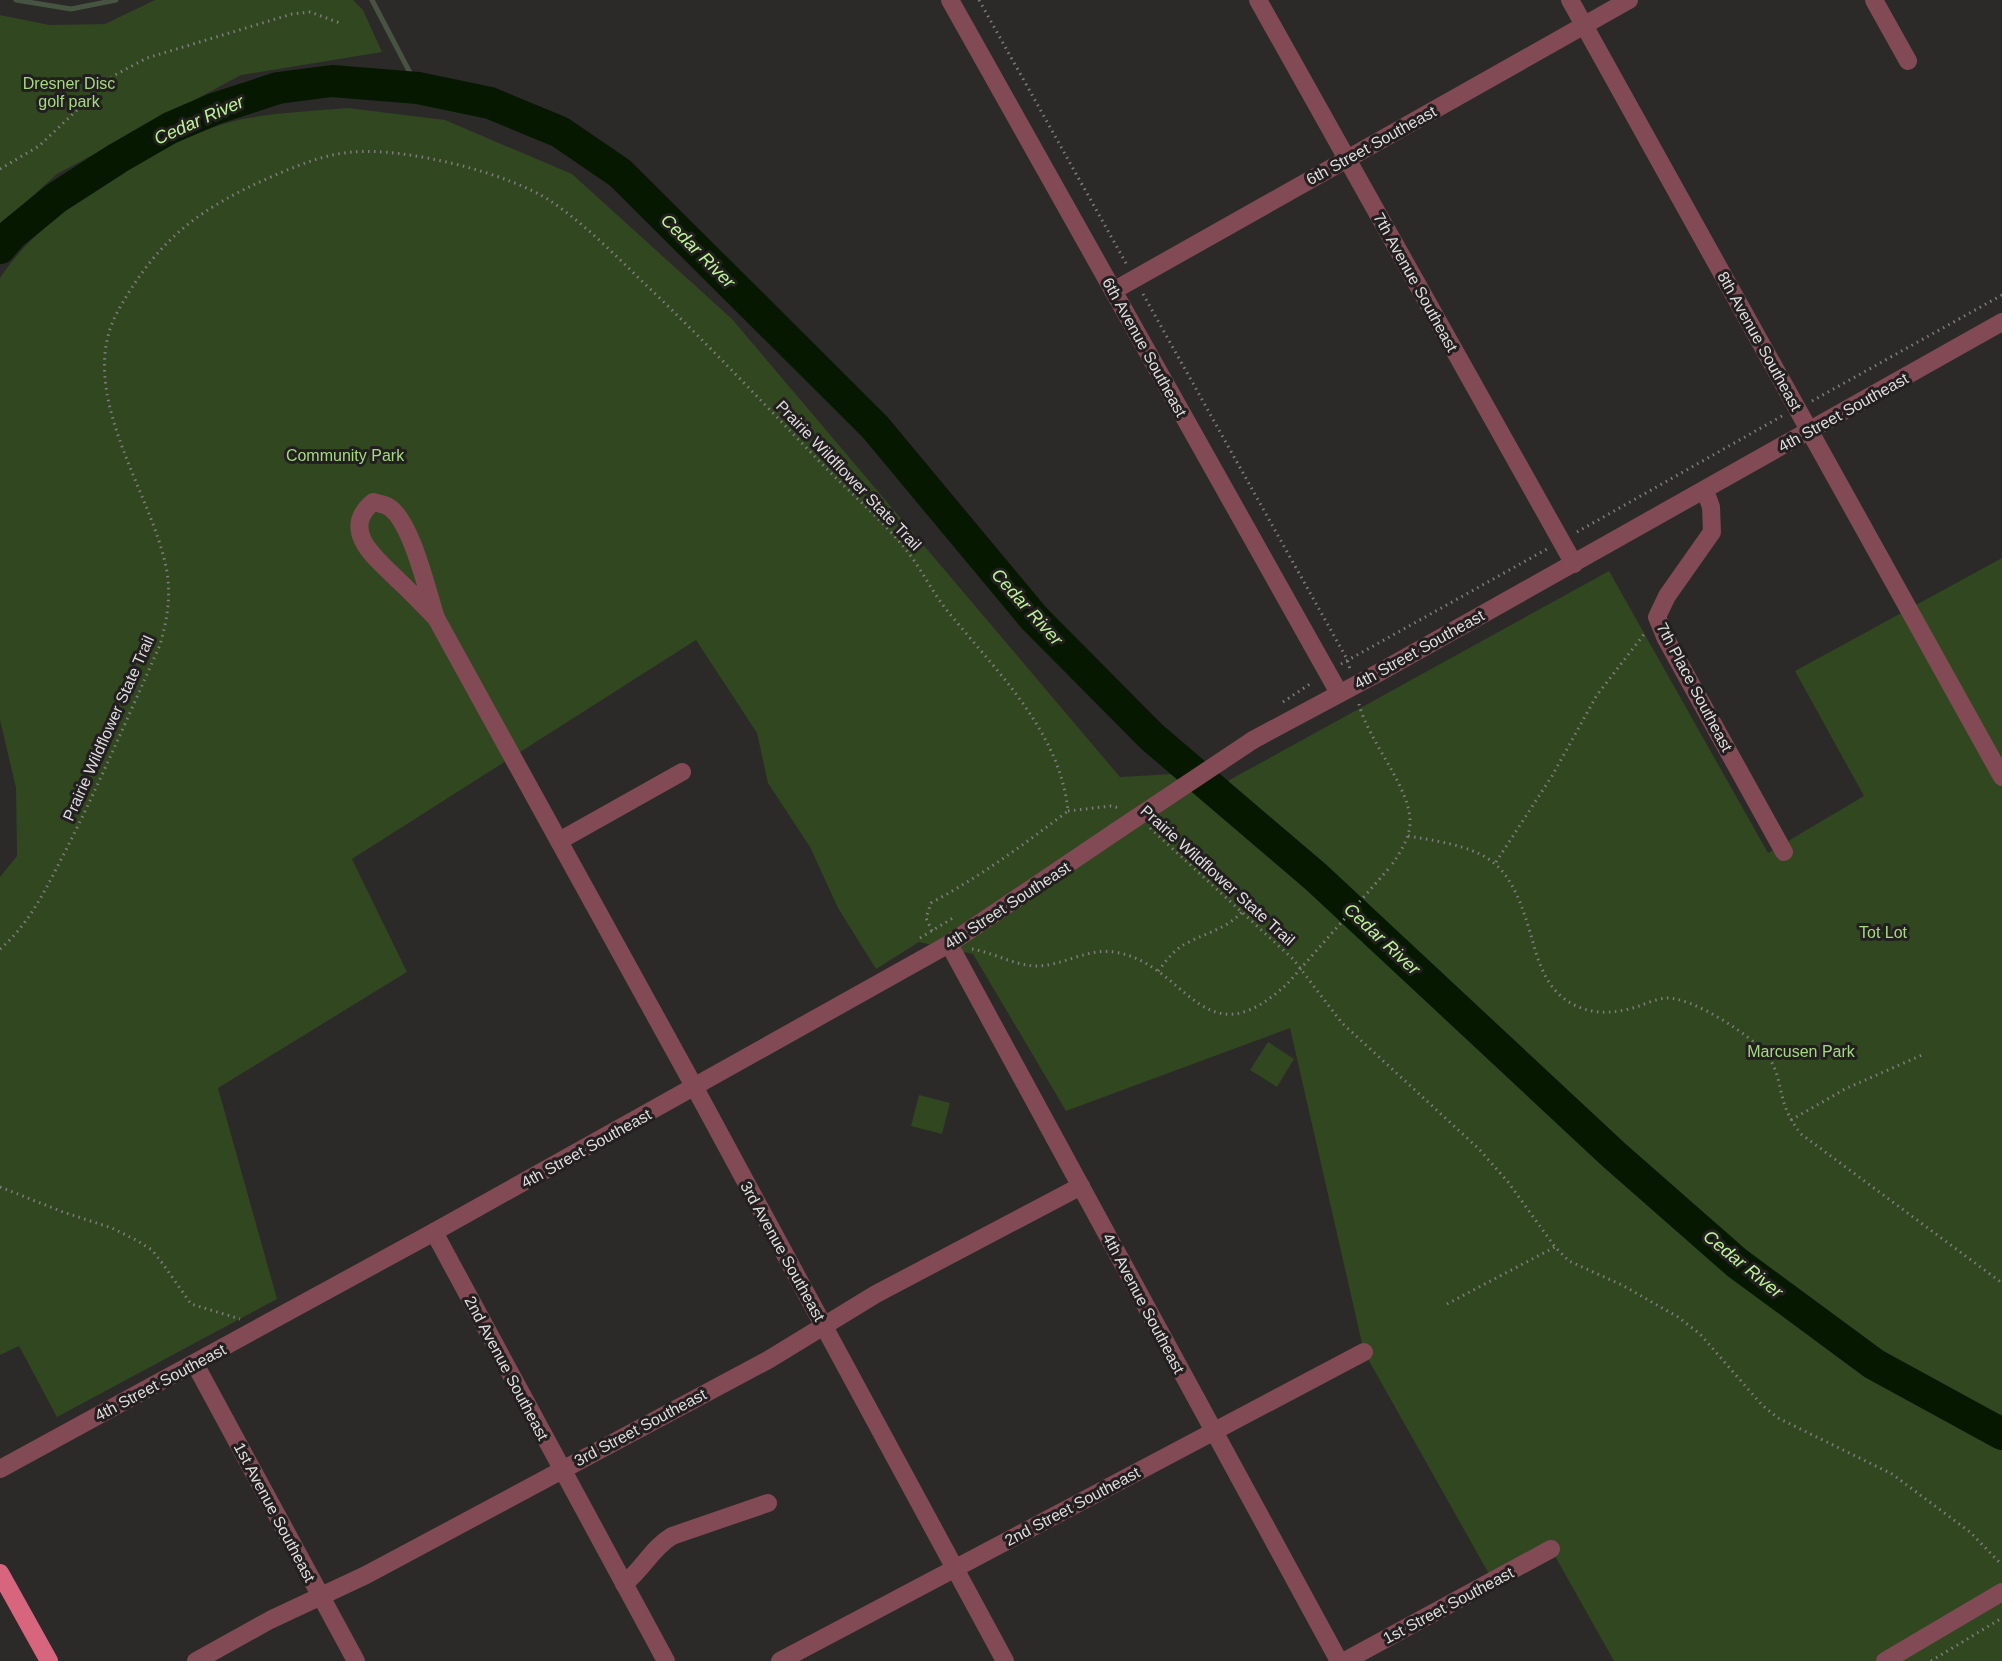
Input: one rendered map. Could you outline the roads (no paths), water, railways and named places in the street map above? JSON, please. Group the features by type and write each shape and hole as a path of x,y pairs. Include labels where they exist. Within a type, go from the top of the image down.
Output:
{"main road":[{"path":"0,1573 49,1661"}],"street":[{"name":"6th Avenue Southeast","path":"951,0 1328,673 1347,689"},
{"name":"7th Avenue Southeast","path":"1257,0 1574,564"},
{"name":"8th Avenue Southeast","path":"1570,0 2002,777"},
{"name":"6th Street Southeast","path":"1113,291 1629,0"},
{"path":"1874,0 1908,61"},
{"name":"4th Street Southeast","path":"0,1469 261,1328 695,1088 949,944 1253,740 1574,564 2002,322"},
{"name":"7th Place Southeast","path":"1705,490 1711,507 1712,532 1667,596 1657,617 1666,639 1784,852"},
{"path":"373,502 388,506 409,535 436,618 368,549 358,527 361,513 373,502"},
{"name":"3rd Avenue Southeast","path":"436,618 695,1088 1005,1661"},
{"path":"559,841 682,772"},
{"name":"4th Avenue Southeast","path":"949,944 1339,1661"},
{"name":"3rd Street Southeast","path":"196,1661 320,1596 366,1575 768,1360 876,1294 1081,1186"},
{"name":"2nd Avenue Southeast","path":"434,1232 666,1661"},
{"name":"2nd Street Southeast","path":"780,1661 1364,1352"},
{"name":"1st Avenue Southeast","path":"195,1364 356,1661"},
{"path":"624,1584 638,1573 661,1542 672,1536 768,1503"},
{"name":"1st Street Southeast","path":"1345,1661 1551,1549"},
{"path":"1885,1661 2002,1592"}],"waterway":[{"path":"16,0 71,9 116,0"},
{"path":"372,0 418,88"},
{"name":"Cedar River","path":"0,248 12,234 56,198 170,128 214,109 278,88 332,81 418,88 490,103 560,132 620,173 875,427 1034,618 1152,737 1316,877 1614,1155 1737,1263 1874,1364 2002,1434"}],"park label":[{"name":"Dresner Disc golf park","path":"69,92"},
{"name":"Community Park","path":"345,455"},
{"name":"Tot Lot","path":"1883,932"},
{"name":"Marcusen Park","path":"1801,1051"}]}
